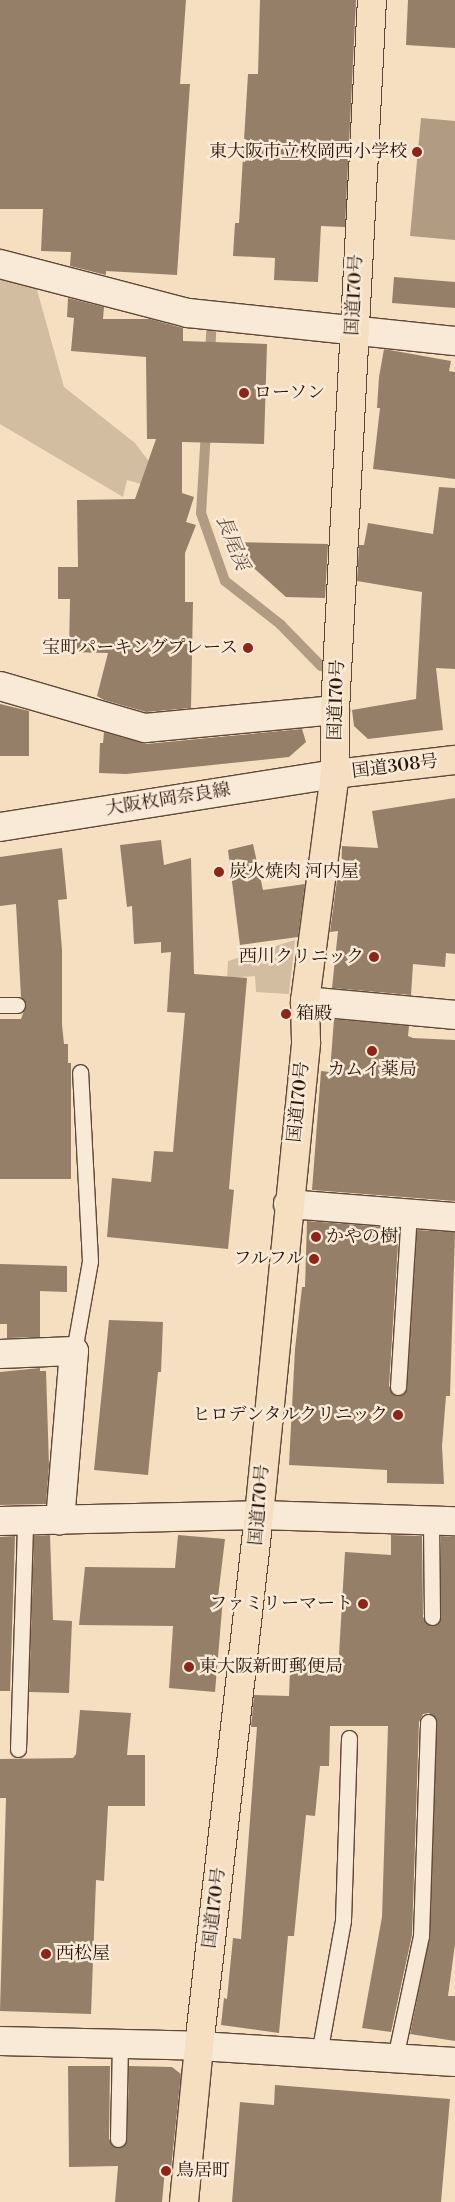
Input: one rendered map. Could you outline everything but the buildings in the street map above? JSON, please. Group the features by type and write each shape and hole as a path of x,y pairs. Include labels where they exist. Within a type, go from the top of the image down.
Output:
{"highway":[{"name":"国道170号","path":"184,2202 199,2046 259,1515 288,1204 306,1042 305,1001 336,774 336,710 372,0"},
{"name":"国道308号","path":"336,774 455,760"}],"street":[{"path":"0,264 188,313 455,341"},
{"path":"0,686 145,728 336,710"},
{"name":"大阪枚岡奈良線","path":"0,827 336,774"},
{"path":"305,1001 455,1015"},
{"path":"288,1204 455,1217"},
{"path":"0,1354 74,1351 60,1520"},
{"path":"12,1521 259,1515 443,1521"},
{"path":"0,2041 199,2046 455,2062"}],"lane":[{"path":"0,1005 17,1005"},
{"path":"74,1351 90,1261 80,1072"},
{"path":"398,1387 409,1214"},
{"path":"12,1521 18,1748"},
{"path":"432,1617 443,1521"},
{"path":"395,2058 421,1936 428,1722"},
{"path":"319,2054 343,1920 349,1738"},
{"path":"118,2139 120,2044"}],"shaded area":[{"path":"421,118 455,121 455,240 410,236"},
{"path":"0,277 36,286 64,387 135,443 157,472 155,488 127,480 123,497 0,424"},
{"path":"295,940 289,994 256,992 255,976 227,978 228,961"}],"waterway":[{"name":"長尾渓","path":"210,355 211,333"},
{"name":"長尾渓","path":"206,430 201,513 225,581 280,624 321,666"}],"place":[{"name":"東大阪市立枚岡西小学校","path":"417,152"},
{"name":"ローソン","path":"244,393"},
{"name":"宝町パーキングプレース","path":"248,648"},
{"name":"炭火焼肉 河内屋","path":"219,872"},
{"name":"西川クリニック","path":"374,957"},
{"name":"箱殿","path":"286,1014"},
{"name":"カムイ薬局","path":"372,1051"},
{"name":"かやの樹","path":"316,1237"},
{"name":"フルフル","path":"314,1259"},
{"name":"ヒロデンタルクリニック","path":"398,1415"},
{"name":"ファミリーマート","path":"363,1604"},
{"name":"東大阪新町郵便局","path":"189,1667"},
{"name":"西松屋","path":"46,1954"},
{"name":"鳥居町","path":"166,2171"}]}
